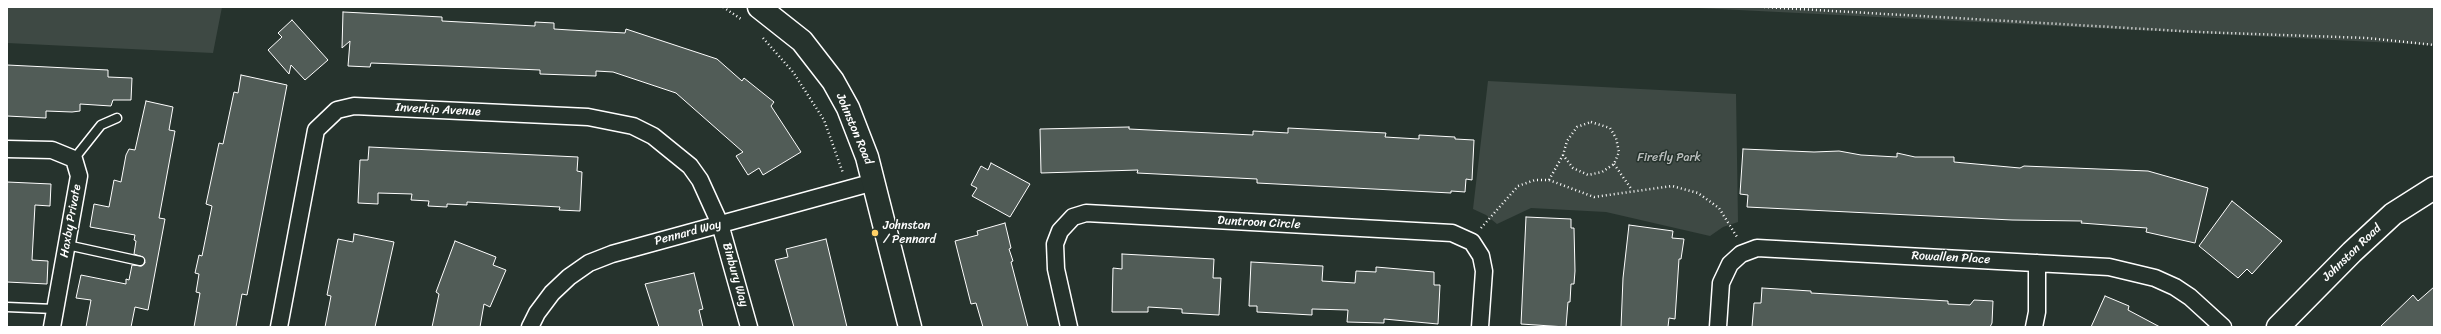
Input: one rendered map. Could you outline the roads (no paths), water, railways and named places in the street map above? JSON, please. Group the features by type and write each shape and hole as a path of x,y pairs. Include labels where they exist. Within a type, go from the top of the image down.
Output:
{"street":[{"name":"Johnston Road","path":"751,14 802,41 832,81 848,108 867,158 874,182 910,327"},
{"name":"Inverkip Avenue","path":"279,327 316,130 337,110 354,106 588,117 633,126 653,136 690,166 700,180 720,224"},
{"path":"7,149 52,150 74,159"},
{"name":"Haxby Private","path":"52,327 79,176 74,159"},
{"name":"Pennard Way","path":"530,327 537,313 552,293 568,276 589,263 612,254 874,182"},
{"name":"Johnston Road","path":"2278,327 2352,252 2393,214 2434,188"},
{"name":"Duntroon Circle","path":"1069,327 1056,269 1055,244 1060,231 1073,217 1086,213 1452,233 1472,242 1481,256 1484,271 1480,327"},
{"name":"Binbury Way","path":"720,224 749,327"},
{"name":"Rowallen Place","path":"1718,327 1721,283 1730,264 1741,254 1757,248 2109,267 2155,278 2175,287 2190,297 2223,327"},
{"path":"2034,327 2037,312 2037,263"}],"lane":[{"path":"74,159 101,125 117,118"},
{"path":"67,245 140,261"},
{"path":"7,307 54,309"}],"place":[{"name":"Johnston / Pennard","path":"875,233"}],"park label":[{"name":"Firefly Park","path":"1669,158"}]}
